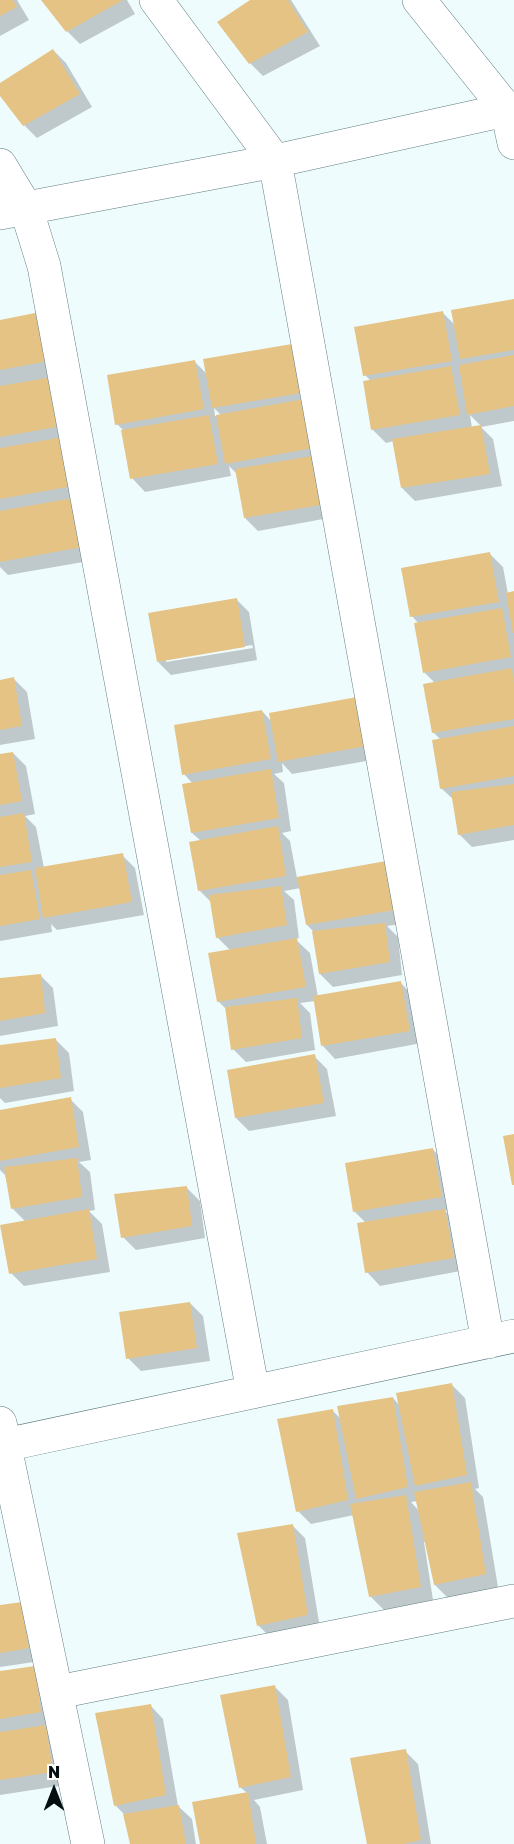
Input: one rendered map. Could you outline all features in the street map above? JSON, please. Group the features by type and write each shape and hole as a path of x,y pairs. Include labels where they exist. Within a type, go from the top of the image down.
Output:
{"street":[{"path":"88,1844 58,1692 1,1438 253,1392 501,1339 275,161 156,0"},
{"path":"419,0 511,109 514,143"},
{"path":"13,211 275,161 511,109"},
{"path":"0,165 13,211 46,278 253,1392"},
{"path":"58,1692 514,1601"}],"building":[{"path":"0,0 13,0 17,7 0,16"},
{"path":"41,0 123,0 66,32"},
{"path":"250,0 288,0 308,32 249,64 217,22"},
{"path":"53,49 80,94 23,126 0,96 0,83"},
{"path":"514,299 514,350 460,359 451,310"},
{"path":"443,311 452,361 363,376 354,327"},
{"path":"40,312 49,361 0,370 0,320"},
{"path":"292,344 301,393 212,408 203,359"},
{"path":"514,355 514,406 467,415 459,365"},
{"path":"195,360 204,409 115,425 107,375"},
{"path":"451,366 460,415 371,430 363,381"},
{"path":"53,377 62,426 0,437 0,386"},
{"path":"304,399 313,448 225,464 216,415"},
{"path":"209,415 218,464 130,479 121,430"},
{"path":"481,425 490,474 401,488 392,439"},
{"path":"64,437 73,486 0,499 0,448"},
{"path":"324,454 332,503 244,518 235,469"},
{"path":"73,498 82,547 0,562 0,511"},
{"path":"490,552 499,602 410,617 401,568"},
{"path":"514,591 514,633 513,633 506,593"},
{"path":"237,598 245,647 157,662 148,613"},
{"path":"502,608 511,657 423,673 414,623"},
{"path":"512,668 514,719 432,733 423,684"},
{"path":"14,677 22,726 0,730 0,680"},
{"path":"357,697 366,746 278,762 269,713"},
{"path":"262,710 271,759 182,775 174,725"},
{"path":"514,726 514,776 440,789 432,740"},
{"path":"13,752 22,801 0,805 0,754"},
{"path":"271,769 279,818 191,833 182,784"},
{"path":"514,784 514,825 458,835 451,792"},
{"path":"24,813 32,862 0,867 0,817"},
{"path":"278,826 286,876 198,891 189,842"},
{"path":"123,853 132,902 43,918 35,868"},
{"path":"386,861 395,910 306,925 297,877"},
{"path":"31,870 40,919 0,926 0,875"},
{"path":"281,886 287,925 216,938 209,895"},
{"path":"385,923 390,962 319,974 312,931"},
{"path":"297,938 306,987 217,1002 208,953"},
{"path":"41,974 45,1013 0,1021 0,978"},
{"path":"401,981 410,1031 321,1046 313,996"},
{"path":"297,998 302,1038 231,1050 225,1007"},
{"path":"56,1038 61,1078 0,1088 0,1045"},
{"path":"315,1054 324,1103 235,1118 227,1070"},
{"path":"71,1097 79,1147 0,1161 0,1110"},
{"path":"514,1134 514,1185 512,1185 503,1136"},
{"path":"433,1148 442,1197 353,1212 345,1163"},
{"path":"77,1158 82,1197 11,1209 4,1167"},
{"path":"187,1186 192,1226 121,1238 114,1194"},
{"path":"89,1209 97,1259 9,1274 0,1225"},
{"path":"445,1209 454,1258 365,1273 357,1223"},
{"path":"190,1302 197,1348 126,1359 119,1312"},
{"path":"452,1383 467,1475 415,1486 396,1393"},
{"path":"393,1397 408,1487 356,1499 337,1406"},
{"path":"333,1409 348,1500 296,1512 277,1419"},
{"path":"471,1482 486,1574 434,1585 414,1492"},
{"path":"406,1495 421,1587 369,1597 350,1504"},
{"path":"293,1524 308,1615 257,1626 237,1533"},
{"path":"22,1602 29,1648 0,1653 0,1605"},
{"path":"35,1666 41,1712 0,1719 0,1671"},
{"path":"275,1685 291,1777 239,1788 220,1695"},
{"path":"151,1704 166,1795 114,1806 95,1713"},
{"path":"46,1725 53,1772 0,1780 0,1732"},
{"path":"406,1749 421,1840 403,1844 367,1844 350,1758"},
{"path":"248,1792 256,1844 200,1844 192,1802"},
{"path":"179,1805 186,1844 130,1844 123,1814"}]}
